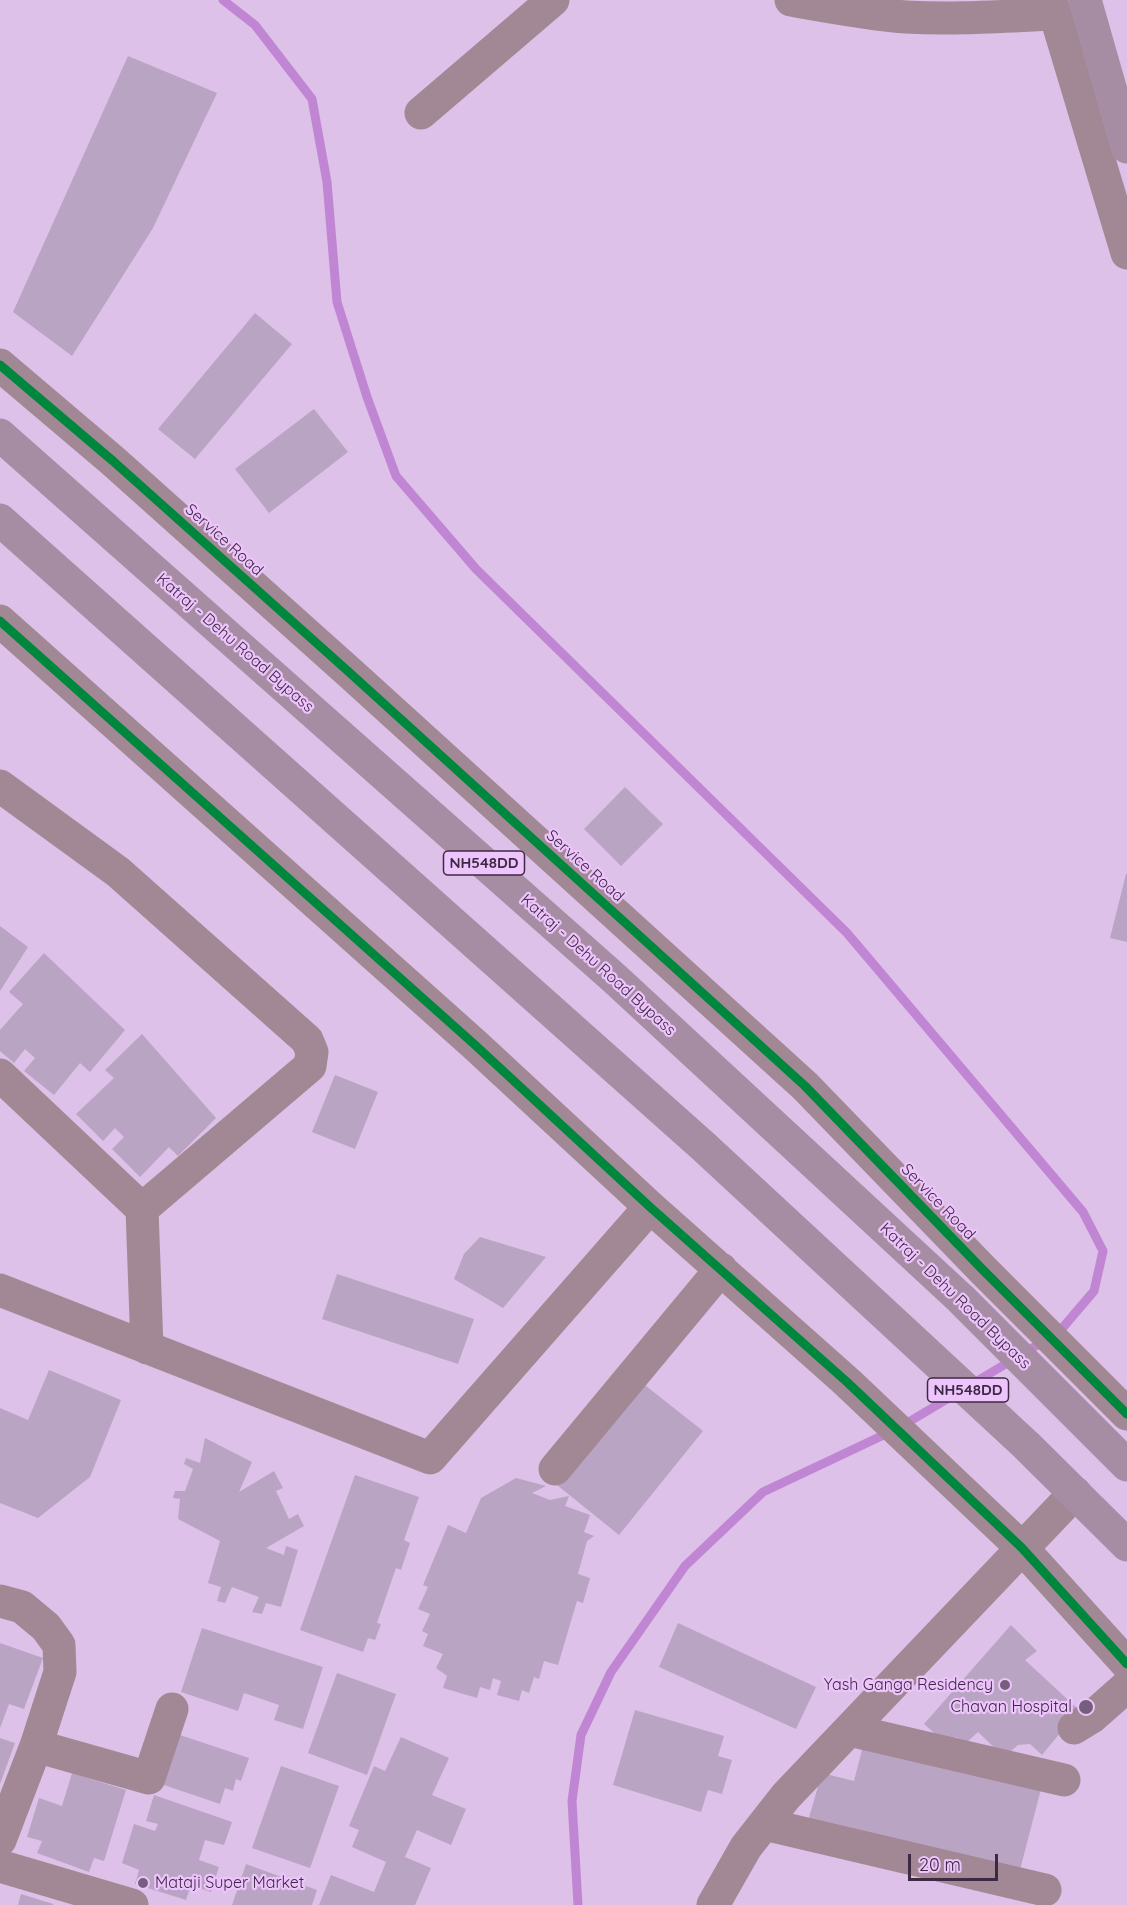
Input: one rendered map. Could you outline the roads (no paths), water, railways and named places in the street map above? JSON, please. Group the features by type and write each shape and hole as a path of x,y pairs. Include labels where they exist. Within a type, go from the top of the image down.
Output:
{"highway":[{"path":"1085,0 1127,147"},
{"name":"Katraj - Dehu Road Bypass","path":"0,435 614,978 961,1299 1127,1465"},
{"name":"NH548DD","path":"0,520 572,1027 1026,1444 1127,1545"}],"street":[{"path":"421,113 553,0"},
{"path":"792,0 866,13 908,17 961,18 1053,7 1127,253"},
{"name":"Service Road","path":"0,365 113,461 805,1086 983,1270 1127,1414"},
{"path":"0,621 474,1044 650,1207 847,1382 1022,1548 1127,1664"},
{"path":"0,786 118,872 307,1040 312,1052 310,1066 142,1209"},
{"path":"0,1075 142,1209 147,1348"},
{"path":"0,1290 430,1458 650,1207"},
{"path":"555,1468 721,1269"},
{"path":"713,1905 746,1847 786,1796 1075,1493"},
{"path":"0,1601 22,1607 46,1627 59,1645 60,1672 36,1746 0,1840"},
{"path":"1074,1728 1092,1717 1127,1686"},
{"path":"36,1746 149,1778 172,1709"},
{"path":"849,1730 1064,1780"},
{"path":"764,1824 1045,1890"},
{"path":"0,1866 132,1905"}],"waterway":[{"path":"223,0 255,25 312,99 327,182 337,302 367,397 396,476 476,569 847,933 1083,1212 1103,1251 1094,1291 1059,1332 902,1426"},
{"path":"578,1905 572,1801 581,1735 611,1672 685,1566 763,1492 890,1432"}],"place":[{"name":"Yash Ganga Residency","path":"1005,1685"},
{"name":"Chavan Hospital","path":"1086,1707"},
{"name":"Mataji Super Market","path":"143,1883"}]}
